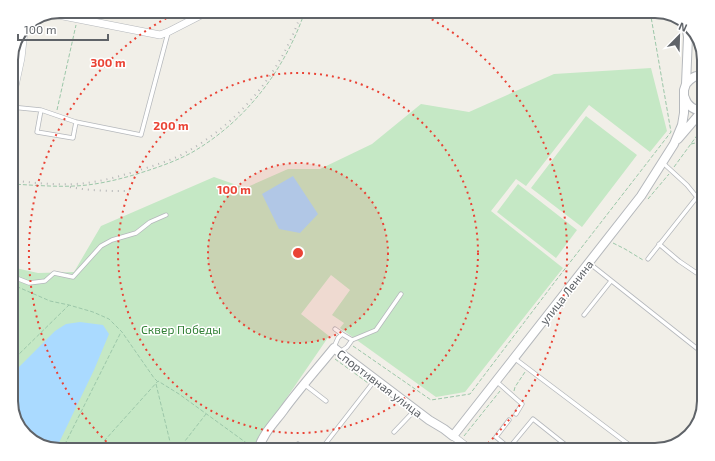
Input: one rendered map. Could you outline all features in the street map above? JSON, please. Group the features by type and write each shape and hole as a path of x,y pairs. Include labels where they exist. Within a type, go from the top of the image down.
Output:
{"main road":[{"path":"18,67 22,43"}],"street":[{"path":"73,18 160,35 195,18"},
{"name":"улица Ленина","path":"453,436 641,196 674,144 682,125 684,113 688,34"},
{"path":"686,84 690,79 697,76"},
{"name":"улица Ленина","path":"684,95 686,101 691,107 697,110"},
{"name":"улица Ленина","path":"674,144 697,118"},
{"name":"Спортивная улица","path":"260,443 304,384 334,351 374,382 444,429 462,443"}],"lane":[{"path":"18,108 41,110 76,122 141,135 168,32"},
{"path":"41,110 37,132 73,138 76,122"},
{"path":"648,258 697,197 688,185 662,163"},
{"path":"18,279 29,283 45,281 54,273 73,277 101,246 112,240 136,233 150,222 166,215"},
{"path":"659,244 697,273"},
{"path":"589,263 697,348"},
{"path":"584,315 611,280"},
{"path":"334,351 348,347 351,342 376,330 401,294"},
{"path":"335,328 351,342"},
{"path":"334,351 338,338 342,334"},
{"path":"514,358 627,443"},
{"path":"496,381 522,404 516,414"},
{"path":"326,443 374,382"},
{"path":"304,384 326,401"},
{"path":"394,432 415,409"},
{"path":"515,443 533,419 563,443"},
{"path":"503,443 496,437 509,420"}],"path":[{"path":"18,185 49,187 99,184 162,166 191,153 219,134 242,114 270,82 287,54 303,18"},
{"path":"351,342 431,400 470,394 558,277 671,132 651,18"},
{"path":"56,112 78,19"},
{"path":"646,201 671,171 697,135"},
{"path":"690,144 697,142"},
{"path":"618,246 645,262 648,258"},
{"path":"18,287 50,301 93,312 108,319 122,332 154,378 206,413 246,443"},
{"path":"18,355 70,305"},
{"path":"66,443 122,332"},
{"path":"334,351 374,382"},
{"path":"515,387 528,368"},
{"path":"102,443 158,381"},
{"path":"156,383 170,443"},
{"path":"464,436 503,387"},
{"path":"183,443 206,413"},
{"path":"448,443 453,436"}],"green space":[{"name":"Сквер Победы","path":"651,68 667,131 650,152 589,105 526,186 516,179 491,211 563,268 465,392 436,397 340,328 344,323 332,315 350,290 331,275 301,314 329,336 256,443 60,443 42,439 30,431 20,414 18,403 18,269 38,273 74,272 101,226 214,177 245,188 288,169 320,169 372,144 421,104 469,112 554,74"},
{"path":"586,116 637,155 582,227 531,188"},
{"path":"518,184 577,230 556,258 497,212"}],"water":[{"path":"293,176 318,214 300,233 279,229 262,194"},
{"path":"80,322 103,325 109,334 94,370 59,443 42,439 30,431 24,422 20,414 18,403 18,368 55,331 66,324"}],"railway":[{"path":"18,181 59,184 91,182 151,167 184,154 209,138 227,123 244,108 259,91 284,53 299,18"},
{"path":"70,187 92,190 130,191"}]}
